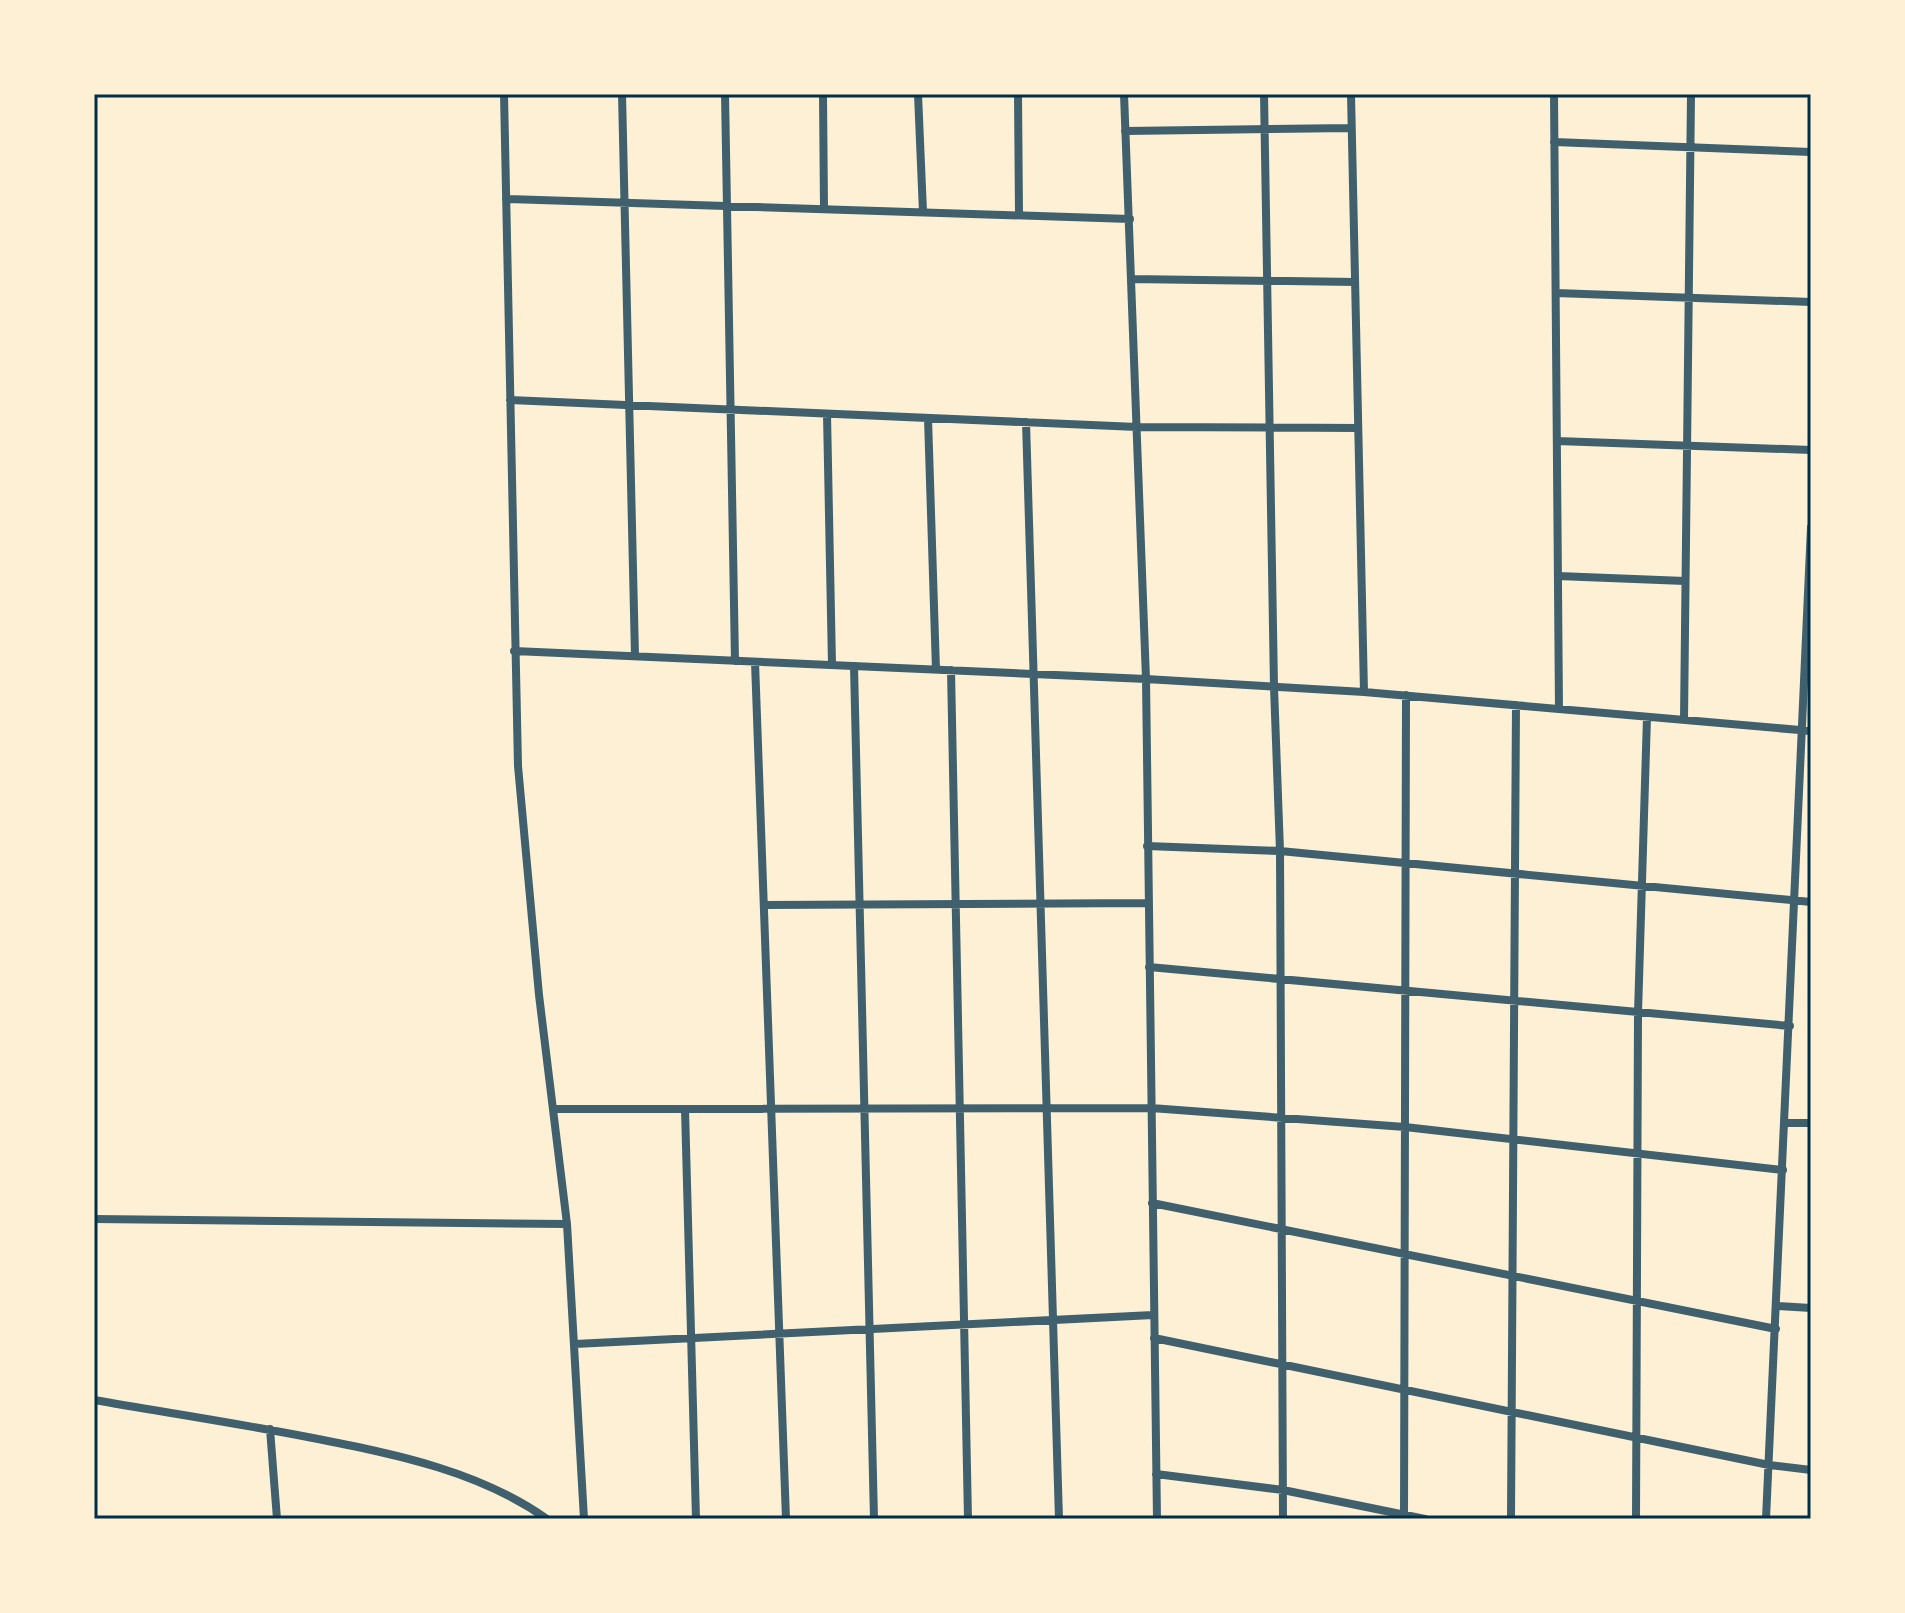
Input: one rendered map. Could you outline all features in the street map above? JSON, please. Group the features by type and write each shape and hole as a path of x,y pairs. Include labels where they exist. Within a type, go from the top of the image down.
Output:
{"street":[{"path":"504,94 518,766 527,881 567,1224 584,1519"},
{"path":"622,94 635,656"},
{"path":"725,94 735,661"},
{"path":"823,94 824,209"},
{"path":"918,94 923,212"},
{"path":"1018,94 1019,215"},
{"path":"1124,94 1146,679 1157,1519"},
{"path":"1264,94 1274,687 1280,851 1283,1519"},
{"path":"1351,94 1364,692"},
{"path":"1554,94 1559,709"},
{"path":"1684,720 1691,94"},
{"path":"1125,131 1351,128"},
{"path":"1554,142 1811,152"},
{"path":"506,199 1130,219"},
{"path":"1131,279 1355,282"},
{"path":"1556,293 1811,302"},
{"path":"510,400 1137,427 1358,428"},
{"path":"827,414 832,665"},
{"path":"928,418 936,670"},
{"path":"1026,422 1059,1519"},
{"path":"1557,441 1811,450"},
{"path":"1766,1519 1806,730 1811,527"},
{"path":"1558,576 1685,581"},
{"path":"514,651 1146,679 1364,692 1806,730"},
{"path":"755,662 786,1519"},
{"path":"854,666 874,1519"},
{"path":"951,670 968,1519"},
{"path":"1404,1517 1406,695"},
{"path":"1511,1519 1516,705"},
{"path":"1636,1519 1638,1013 1647,717"},
{"path":"1147,846 1280,851 1811,902"},
{"path":"764,905 1148,903"},
{"path":"1149,967 1790,1026"},
{"path":"555,1109 1151,1108 1405,1127 1783,1170"},
{"path":"685,1109 696,1519"},
{"path":"1785,1123 1811,1123"},
{"path":"1152,1203 1776,1329"},
{"path":"94,1219 567,1224"},
{"path":"1777,1306 1811,1308"},
{"path":"575,1344 1153,1315"},
{"path":"1154,1338 1769,1465 1811,1470"},
{"path":"94,1400 270,1429 430,1464 479,1481 547,1519"},
{"path":"270,1429 277,1519"},
{"path":"1156,1474 1283,1490 1425,1519"}]}
